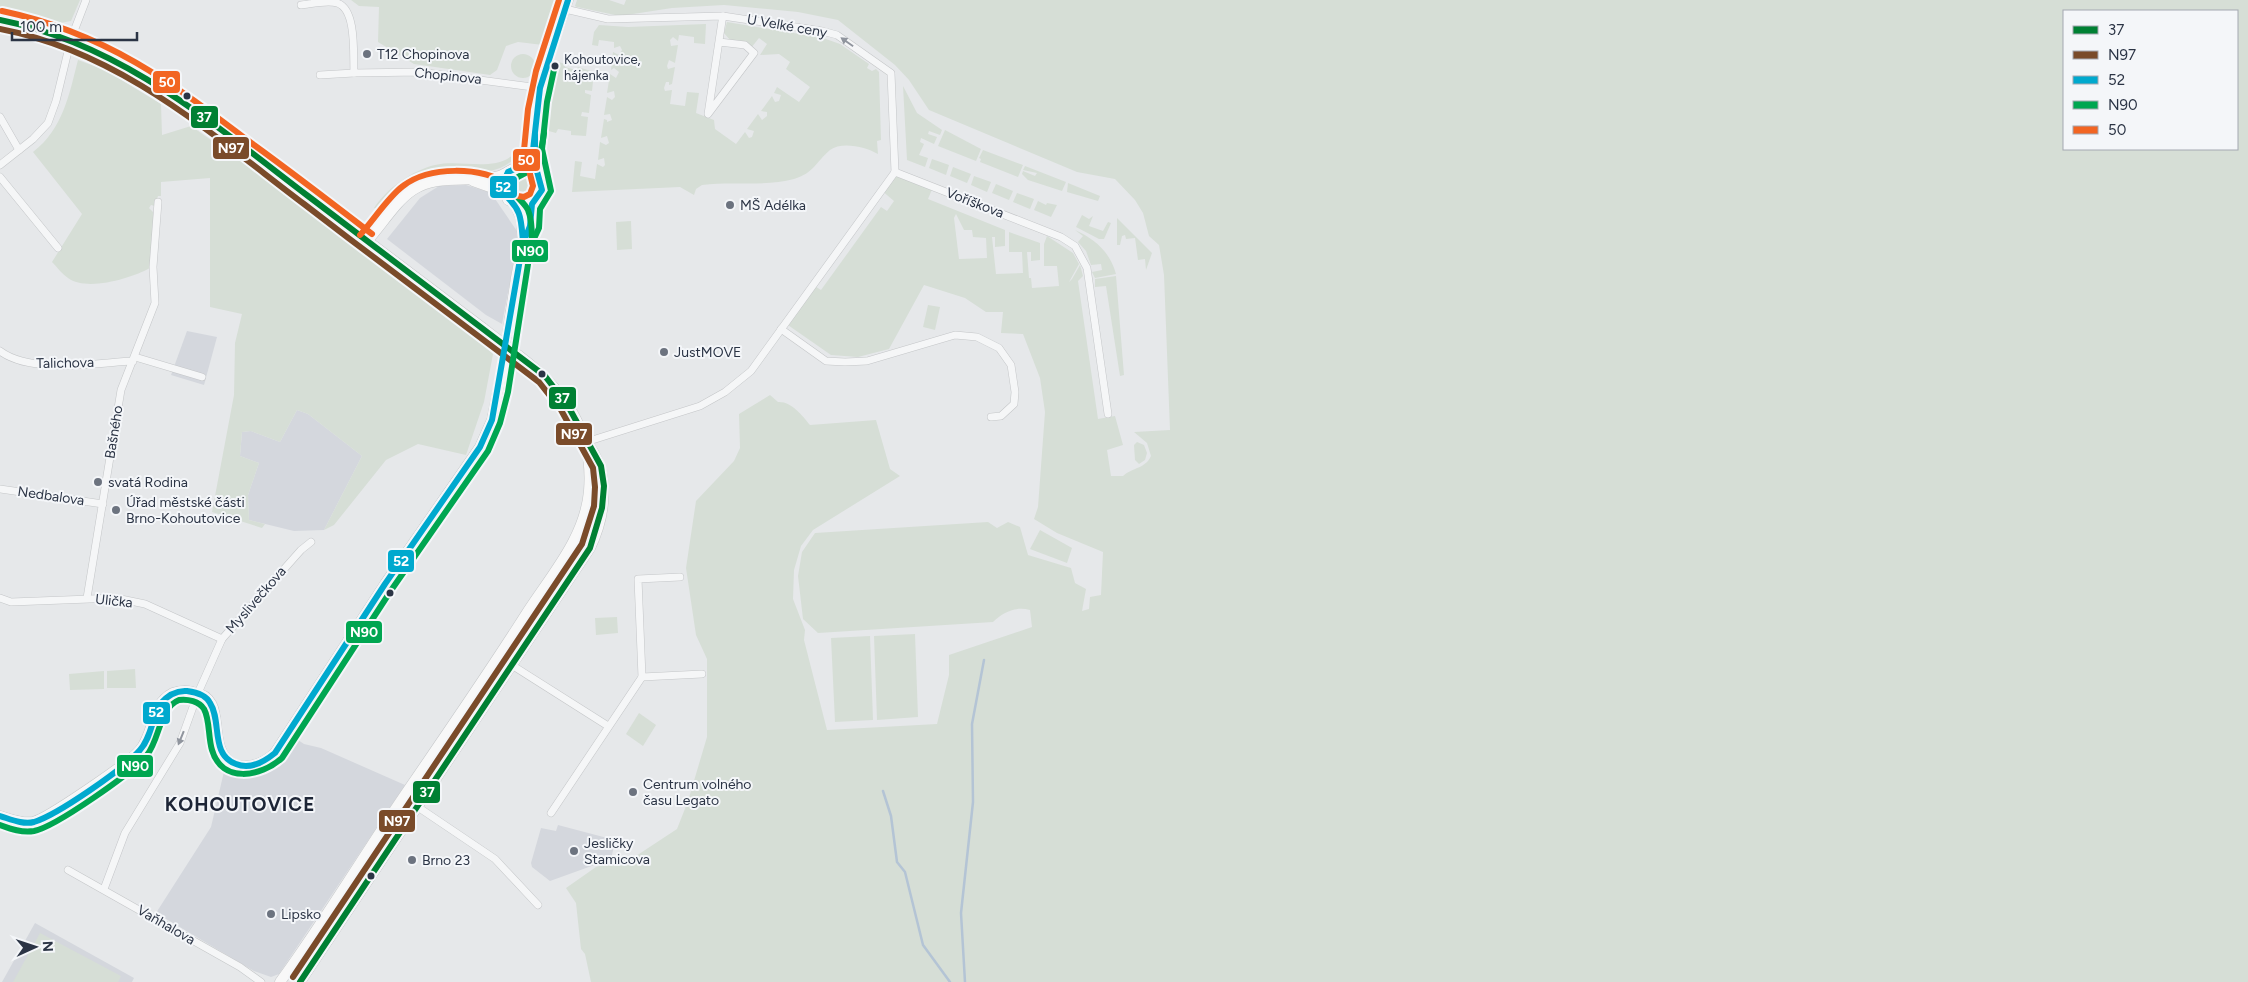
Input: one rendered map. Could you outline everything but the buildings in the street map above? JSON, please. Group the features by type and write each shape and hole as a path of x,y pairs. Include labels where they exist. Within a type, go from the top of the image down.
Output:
{"street":[{"path":"0,165 48,124 56,101 71,39 86,0"},
{"path":"301,5 336,3 345,8 351,18 354,73"},
{"path":"515,204 523,206 532,204 539,197 542,189 542,181 537,172 533,150 540,88 566,4"},
{"name":"U Velké ceny","path":"566,4 620,20 723,16 837,35 890,72 895,172"},
{"name":"U Velké ceny","path":"719,42 745,45 754,53 708,114 716,57 723,16"},
{"path":"0,20 71,39 127,65 173,94 545,376 574,414 586,442 595,453 602,472 603,505 595,537 512,665 300,982"},
{"name":"Chopinova","path":"320,75 420,72 540,88"},
{"path":"0,117 19,150"},
{"path":"367,241 402,200 415,189 440,180 495,177 521,166 533,150"},
{"path":"521,166 529,167 537,172"},
{"path":"586,442 700,406 725,392 751,371 895,172"},
{"name":"Voříškova","path":"895,172 1061,237 1075,246 1087,268 1108,414"},
{"path":"504,192 503,183 507,173"},
{"path":"0,177 58,248"},
{"path":"467,180 504,192 515,204 521,218 523,242"},
{"name":"Bašného","path":"87,598 121,390 154,303 153,267 158,202"},
{"path":"508,331 523,242 530,226 532,204"},
{"path":"781,329 826,361 845,362 867,361 955,335 977,336 999,348 1011,365 1015,392 1014,404 1001,416 991,417"},
{"name":"Talichova","path":"0,351 9,357 27,363 42,365 134,359"},
{"path":"134,359 202,377"},
{"path":"0,816 23,822 43,818 139,751 147,740 155,712 163,700 175,692 186,690 198,693 213,705 216,715 218,740 222,751 230,761 250,768 264,763 274,753 385,584 480,447 492,420 504,361"},
{"path":"280,982 499,657 573,542 584,519 589,490 586,442"},
{"name":"Nedbalova","path":"0,489 103,504"},
{"name":"Myslivečkova","path":"104,890 125,832 180,743 198,693 222,639 301,550 311,542"},
{"path":"551,813 642,677 638,579 680,577"},
{"name":"Ulička","path":"0,598 10,602 116,598 145,604 222,639"},
{"path":"499,657 608,726"},
{"path":"642,677 702,674"},
{"path":"403,797 495,859 538,905"},
{"name":"Vaňhalova","path":"68,870 240,967 261,982"}],"shaded area":[{"path":"0,0 80,0 71,21 55,24 0,11"},
{"path":"351,0 558,0 543,45 518,42 506,46 497,70 490,75 414,64 378,42 379,7 359,6"},
{"path":"577,0 609,0 624,5 626,0 2248,0 2248,982 591,982 585,954 581,949 576,903 566,888 596,867 636,856 677,829 688,801 707,737 707,659 696,635 686,568 696,501 734,461 740,448 739,414 770,395 778,402 792,406 810,425 876,420 890,469 900,476 813,530 801,546 794,570 793,599 805,630 804,640 827,730 937,724 949,675 949,655 1032,627 1030,610 1015,609 1001,615 993,622 818,633 803,619 798,576 802,552 815,533 988,522 997,528 1008,522 1020,527 1028,555 1071,568 1075,583 1086,589 1082,611 1089,609 1090,597 1101,595 1103,552 1057,533 1034,519 1038,507 1045,412 1040,378 1023,334 1001,333 1003,312 986,312 965,298 924,285 889,349 858,357 831,355 785,323 813,285 821,290 881,207 887,211 894,201 881,190 895,172 933,187 928,199 1005,230 1005,246 995,247 995,237 992,237 996,274 1023,273 1022,252 1009,252 1009,232 1040,243 1040,260 1031,261 1031,252 1027,252 1029,278 1031,278 1032,288 1059,286 1057,266 1044,266 1044,244 1047,236 1073,253 1079,264 1069,282 1080,265 1083,276 1078,281 1098,419 1115,416 1123,445 1107,450 1111,476 1123,476 1142,466 1151,456 1147,443 1134,432 1170,430 1164,275 1159,245 1149,236 1143,213 1135,200 1115,179 1077,172 929,110 909,80 895,65 838,20 798,12 724,5 672,8 620,16 575,6","holes":["956,214 964,230 972,230 973,237 986,238 987,258 959,259 954,218"]},
{"path":"727,22 823,38 840,44 869,64 867,68 872,71 876,69 879,72 881,140 877,141 878,154 861,147 847,145 835,147 801,177 772,183 702,185 696,189 694,195 680,187 572,192 575,161 582,162 580,176 595,179 597,164 603,167 605,165 604,158 598,160 600,142 606,145 609,143 607,136 601,138 604,119 607,122 612,120 610,114 604,115 607,97 612,100 615,97 614,91 607,93 610,74 616,78 619,72 614,68 611,70 613,52 619,55 622,50 620,46 614,48 614,42 599,40 598,46 592,45 594,32 599,25 628,27 706,24 705,44 694,43 694,37 679,35 678,41 673,37 670,40 671,46 678,45 675,63 669,60 667,66 668,69 675,67 672,84 669,85 669,82 666,82 664,88 665,91 672,90 670,104 685,106 687,92 699,93 696,113 714,120 715,129 736,144 745,132 749,138 752,137 754,131 747,129 758,114 762,120 767,116 767,112 761,111 772,96 775,102 779,101 781,95 774,93 777,87 799,102 810,87 786,69 790,62 779,54 760,55 767,44 759,38 751,48 730,40 724,33"},
{"path":"523,54 531,58 535,66 531,74 523,78 515,74 511,66 515,58"},
{"path":"78,60 105,70 161,104 162,135 191,126 295,199 463,327 493,354 484,402 466,455 418,444 386,460 334,525 324,530 362,456 308,414 297,410 280,442 251,431 242,432 240,456 259,463 248,495 249,520 265,524 262,528 212,512 234,395 235,343 242,314 210,307 210,178 161,182 161,196 158,196 155,206 151,205 149,208 154,213 150,268 132,276 98,284 76,282 64,275 52,262 82,214 33,152 43,143 58,122 68,98"},
{"path":"559,62 565,64 565,67 576,70 578,67 594,72 592,91 585,90 585,93 591,95 589,113 582,112 581,116 588,117 586,136 571,135 571,131 558,129 556,133 545,130"},
{"path":"903,86 917,113 942,130 940,135 929,131 928,134 937,137 934,144 921,138 920,142 924,144 919,155 928,158 925,167 907,160"},
{"path":"945,130 981,149 976,161 938,146"},
{"path":"522,143 518,154 510,162 501,168 490,171 489,174 431,174 410,184 384,210 374,208 393,187 418,171 446,163 495,163 505,160 515,153"},
{"path":"983,150 1023,165 1018,177 980,162 981,159 979,158"},
{"path":"932,159 949,165 946,175 929,168"},
{"path":"1025,166 1066,182 1062,191 1028,180 1022,174 1023,171 1035,176 1037,173 1023,170"},
{"path":"953,167 971,174 967,183 950,176"},
{"path":"522,173 532,176 535,186 532,196 522,199 512,196 509,186 512,176"},
{"path":"974,176 991,182 987,192 971,185"},
{"path":"1068,183 1100,196 1098,201 1067,192"},
{"path":"996,184 1013,191 1009,200 992,193"},
{"path":"466,185 491,193 519,234 502,324 486,315 387,239 420,198 439,186"},
{"path":"1017,193 1034,199 1030,209 1013,202"},
{"path":"1038,201 1046,205 1047,203 1057,205 1051,217 1034,210"},
{"path":"1082,215 1089,219 1093,216 1089,226 1103,231 1108,222 1111,223 1104,239 1099,239 1076,227"},
{"path":"1117,218 1152,253 1146,270 1145,259 1138,260 1135,238 1126,239 1125,235 1122,236 1120,245 1117,245"},
{"path":"631,221 632,249 617,250 616,222"},
{"path":"1075,230 1101,247 1110,259 1116,274 1095,278 1092,272 1102,270 1101,264 1091,265 1086,251 1078,242 1083,236"},
{"path":"1116,276 1124,375 1120,376 1106,286 1095,287 1095,279"},
{"path":"928,305 940,307 935,330 923,327"},
{"path":"187,331 217,337 204,385 171,375"},
{"path":"297,410 308,414 362,456 324,530 294,531 249,520 248,495 259,463 240,456 242,432 251,431 280,442"},
{"path":"1137,442 1144,445 1147,453 1145,460 1139,464 1135,460 1134,445"},
{"path":"593,497 599,498 595,518 578,558 518,648 514,648 513,643 583,536"},
{"path":"1040,530 1072,548 1067,563 1030,549"},
{"path":"617,617 618,633 596,635 595,618"},
{"path":"915,634 918,717 877,720 874,636"},
{"path":"870,636 873,720 835,722 831,638"},
{"path":"135,669 136,688 107,688 107,671"},
{"path":"104,671 104,689 70,690 69,674"},
{"path":"490,677 496,681 422,790 419,790 417,785"},
{"path":"639,713 656,725 643,746 626,734"},
{"path":"292,736 304,744 321,748 405,785 279,974 271,977 254,971 156,913 211,827 226,763 236,769 252,772 272,762"},
{"path":"400,814 403,816 403,819 379,856 373,852"},
{"name":"Jesličky Stamicova","path":"558,825 611,839 609,845 614,846 611,859 550,881 532,867 531,863 541,828 556,831"},
{"path":"351,884 358,888 326,935 321,931"},
{"path":"35,923 134,978 132,982 2,982"},
{"path":"40,933 121,976 118,982 13,982"},
{"path":"319,937 323,940 293,982 292,979"}],"waterway":[{"path":"965,982 961,913 973,802 972,724 984,660"},
{"path":"883,791 891,816 897,862 905,872 923,945 950,982"}],"tunnel":[{"path":"504,361 508,331"}],"transit line":[{"name":"50","path":"360,235 397,191 414,179 427,175 455,171 484,174 509,185 518,196 524,197 530,194 533,186 524,150 528,109 536,71 559,0"},
{"name":"52","path":"0,816 21,822 34,822 45,818 90,790 120,768 140,750 147,740 160,704 168,696 179,691 197,693 208,700 213,710 220,745 228,760 241,766 252,766 275,753 385,584 480,447 492,420 523,242 520,215 504,194 503,183 508,172 521,166 533,150 540,88 568,0"},
{"name":"50","path":"2,11 39,20 74,32 106,46 136,63 194,101 372,234"},
{"name":"37","path":"0,20 44,31 86,47 125,67 163,90 236,141 545,376 568,406 601,466 604,486 602,508 590,548 300,982"},
{"name":"N97","path":"0,29 44,40 85,56 124,76 198,123 539,382 561,410 593,468 594,506 582,544 293,977"},
{"name":"N90","path":"0,825 21,831 34,831 59,820 94,798 147,755 155,741 167,710 179,700 193,701 204,709 212,750 217,761 224,768 243,774 253,773 264,770 282,758 392,589 488,451 500,423 508,392 531,245 539,228 540,209 551,191 542,149 547,102 555,65"},
{"name":"N90","path":"532,241 532,225 529,214 526,207 515,194 512,183 535,164 541,149 544,133"},
{"name":"52","path":"524,241 530,226 532,204 542,190 535,164 535,135"}],"place":[{"name":"T12 Chopinova","path":"367,54"},
{"name":"Kohoutovice, hájenka","path":"555,66"},
{"name":"MŠ Adélka","path":"730,205"},
{"name":"JustMOVE","path":"664,352"},
{"name":"svatá Rodina","path":"98,482"},
{"name":"Úřad městské části Brno-Kohoutovice","path":"116,510"},
{"name":"Centrum volného času Legato","path":"633,792"},
{"name":"Jesličky Stamicova","path":"574,851"},
{"name":"Brno 23","path":"412,860"},
{"name":"Lipsko","path":"271,914"}],"district":[{"name":"KOHOUTOVICE","path":"240,804"}]}
